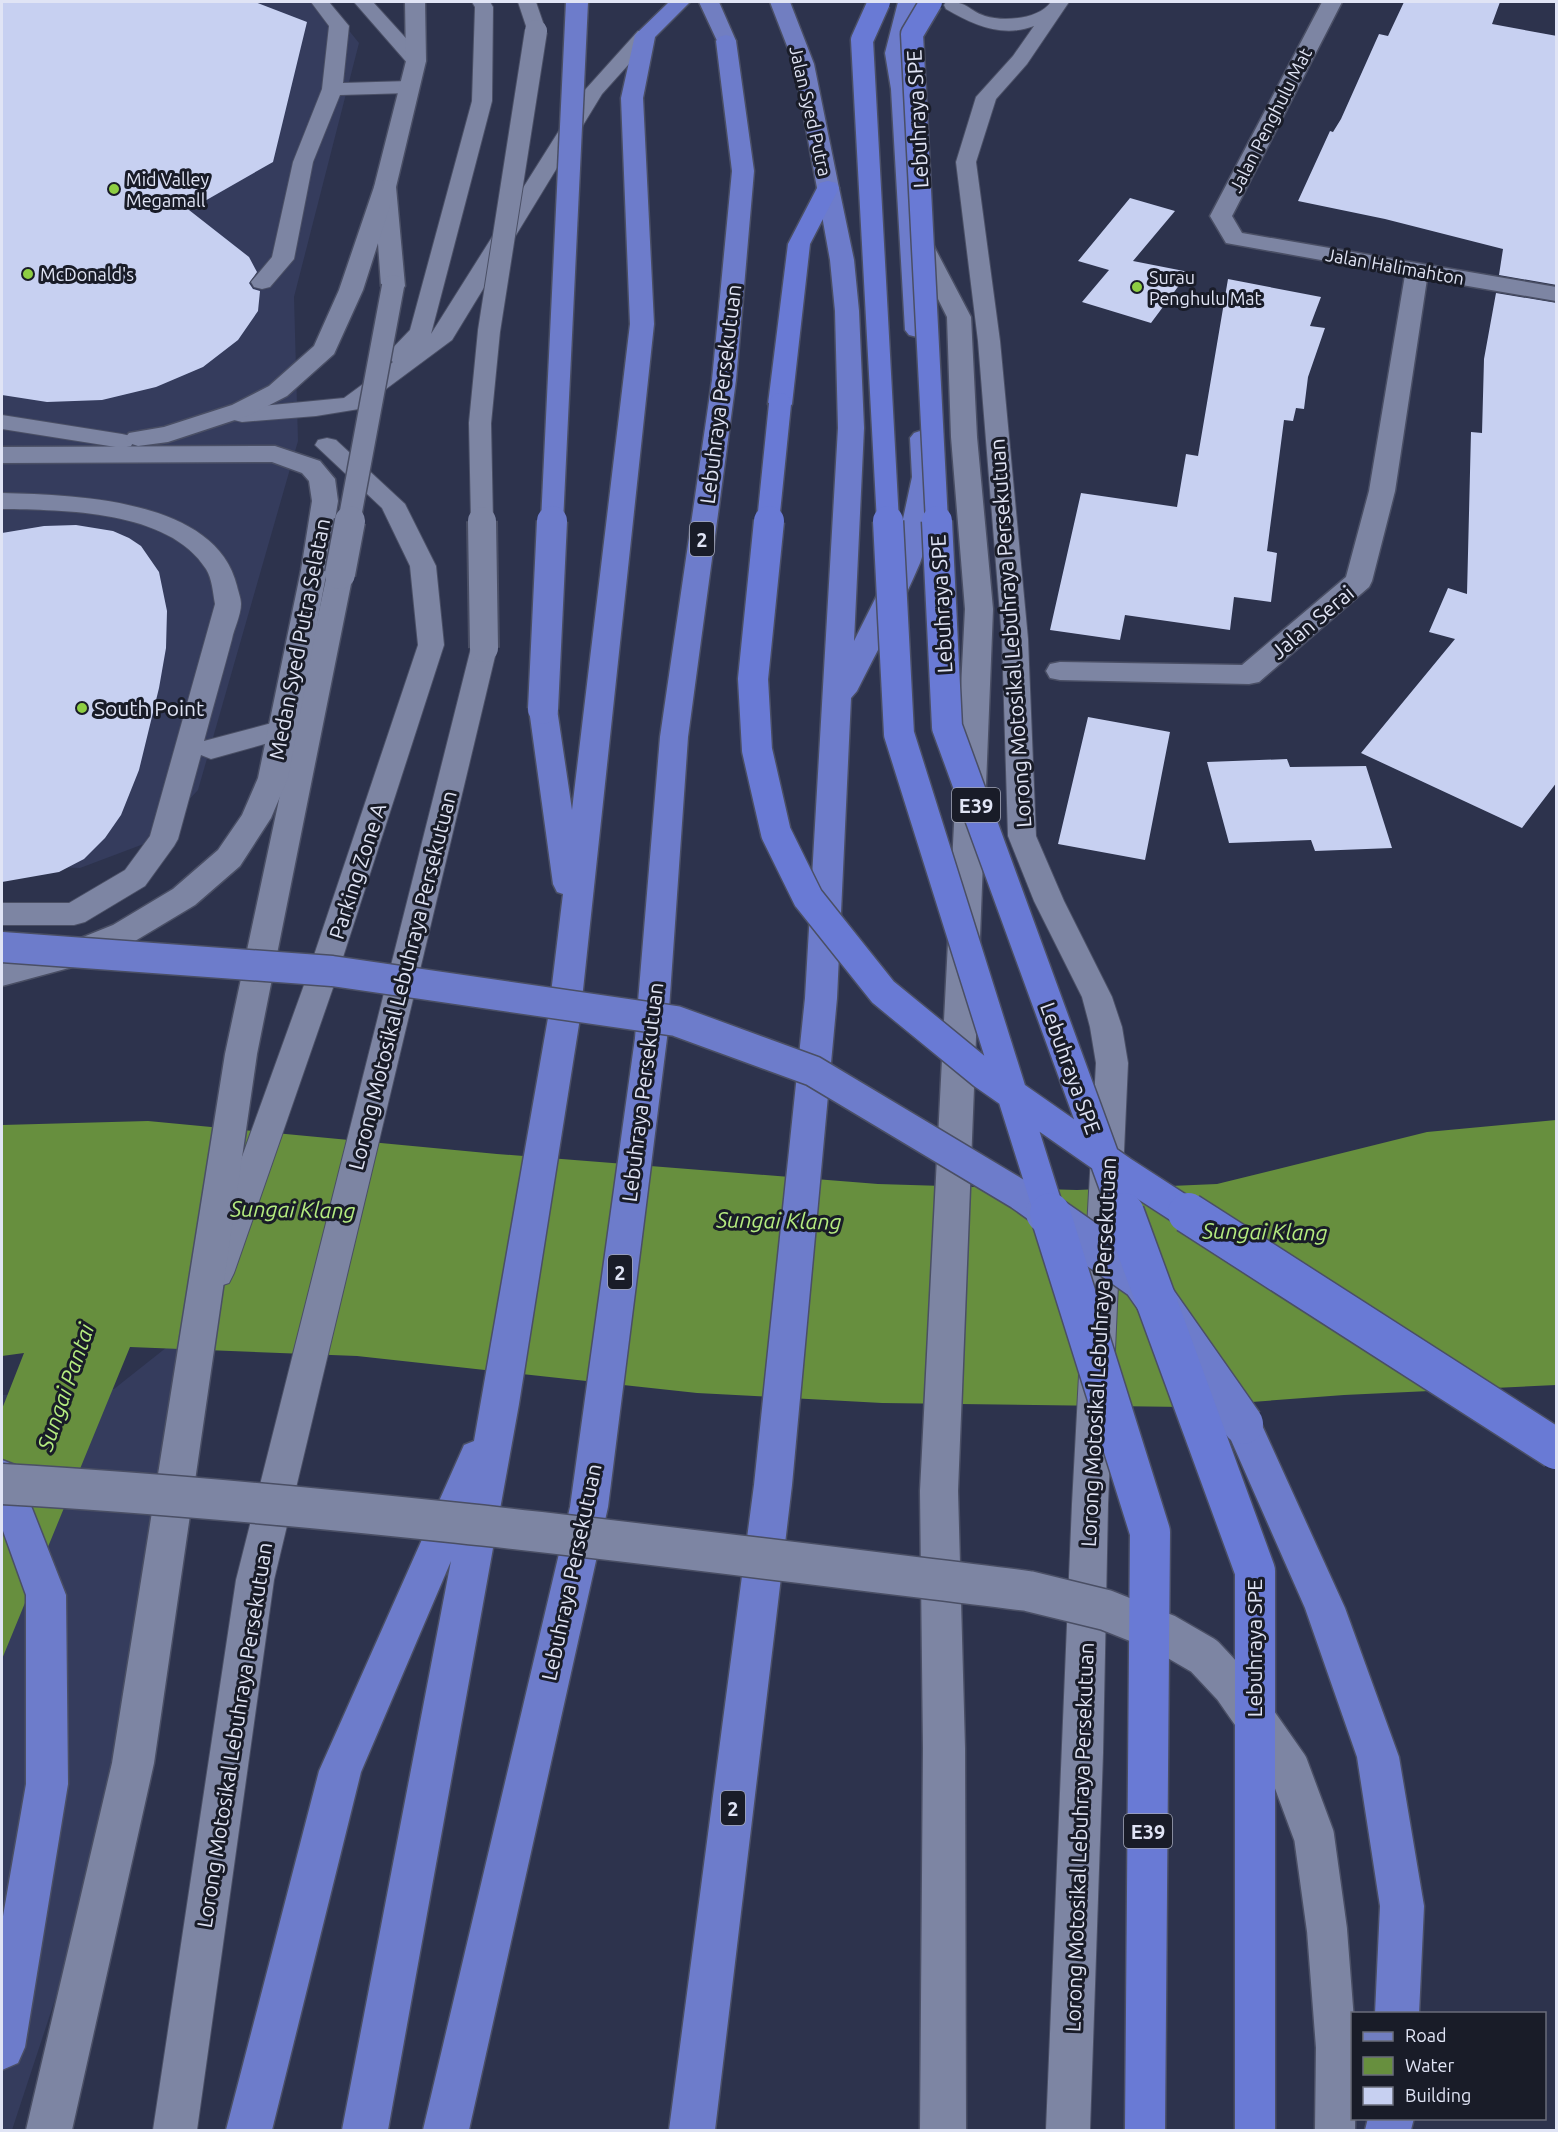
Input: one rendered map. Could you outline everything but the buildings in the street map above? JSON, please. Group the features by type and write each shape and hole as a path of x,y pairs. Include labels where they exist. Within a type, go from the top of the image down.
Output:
{"highway":[{"path":"574,930 543,709 577,2"},
{"path":"364,2130 500,1404 564,1018 642,324 632,98 645,35 680,2"},
{"name":"E39","path":"879,2 862,40 869,136 899,734 1150,1532 1145,2130"},
{"path":"837,703 907,561 925,477 901,89 895,53 908,2"},
{"path":"901,89 939,3"},
{"name":"Lebuhraya SPE","path":"939,3 912,34 947,727 1255,1571 1255,2130"},
{"name":"Lebuhraya Persekutuan","path":"446,2130 589,1507 651,1038 674,737 724,380 743,171 726,40"},
{"path":"828,188 799,244 780,404 753,679 757,750 776,833 808,898 883,992 983,1074 1122,1171 1557,1449"},
{"name":"2","path":"693,2130 773,1485 821,998 851,428 847,310 842,260 828,188"},
{"path":"2,947 332,971 676,1021 813,1071 1020,1195 1142,1280 1243,1424 1325,1608 1378,1757 1402,1906 1397,2012"},
{"path":"249,2130 340,1771 500,1404"},
{"path":"2,2047 47,1784 46,1595 8,1485"}],"main road":[{"name":"2","path":"710,2 726,40"},
{"name":"Jalan Syed Putra","path":"780,2 804,64 828,188"}],"street":[{"path":"30,454 168,434 242,410 278,390 325,349 351,290 385,188 416,61 415,2"},
{"name":"Jalan Penghulu Mat","path":"1234,238 1221,216 1332,2"},
{"path":"49,2130 133,1763 241,1054 340,574 393,286 385,188"},
{"path":"909,219 959,317 964,437 980,609 939,1491 944,1748 943,2130"},
{"name":"Jalan Halimahton","path":"1234,238 1557,294"},
{"name":"Jalan Serai","path":"1060,671 1249,675 1359,581 1382,491 1417,270"},
{"name":"Medan Syed Putra Selatan","path":"2,455 275,454 311,467 322,479 325,501 314,570 273,778 256,818 229,858 184,897 124,933 58,960 2,974"},
{"path":"8,1485 109,1489 356,1510 1028,1591 1106,1610 1166,1634 1204,1656 1233,1687 1288,1766 1314,1836 1327,1930 1336,2047 1335,2130"}],"lane":[{"path":"262,282 283,259 303,162 332,89 339,26 320,2"},
{"path":"363,2 416,61"},
{"path":"351,404 421,332 482,101 484,7 481,2"},
{"name":"Lorong Motosikal Lebuhraya Persekutuan","path":"175,2130 255,1580 484,648 480,423 489,331 536,30 526,2"},
{"name":"Lorong Motosikal Lebuhraya Persekutuan","path":"939,3 980,21 1019,25 1058,6"},
{"name":"Lorong Motosikal Lebuhraya Persekutuan","path":"1058,6 1020,60 986,96 966,162 989,341 1013,616 1022,836 1049,901 1097,997 1106,1027 1112,1063 1090,1504 1068,2130"},
{"path":"248,415 351,404 444,335 594,91 645,35"},
{"path":"332,89 410,87"},
{"path":"2,422 122,441"},
{"name":"Parking Zone A","path":"200,1319 320,985 431,645 423,566 393,504 327,445"},
{"path":"2,501 47,502 112,509 150,519 193,539 218,565 228,604 164,839 135,878 74,914 2,914"},
{"path":"211,748 283,729"}],"shaded area":[{"path":"2,2 326,2 359,43 294,297 298,441 198,790 149,842 80,868 2,865"},
{"path":"191,1328 133,1763 12,2130 2,2130 2,1395 114,1389"}],"water":[{"path":"1556,1120 1556,1385 1344,1395 1185,1407 882,1403 697,1393 357,1356 130,1347 2,1659 2,1409 24,1353 2,1356 2,1125 148,1121 497,1154 878,1184 1077,1190 1217,1184 1427,1132"}],"place":[{"name":"Mid Valley Megamall","path":"114,189"},
{"name":"McDonald's","path":"28,274"},
{"name":"Surau Penghulu Mat","path":"1137,287"},
{"name":"South Point","path":"82,708"}],"water label":[{"name":"Sungai Klang","path":"293,1209"},
{"name":"Sungai Klang","path":"779,1220"},
{"name":"Sungai Klang","path":"1265,1231"},
{"name":"Sungai Pantai","path":"65,1387"}]}
